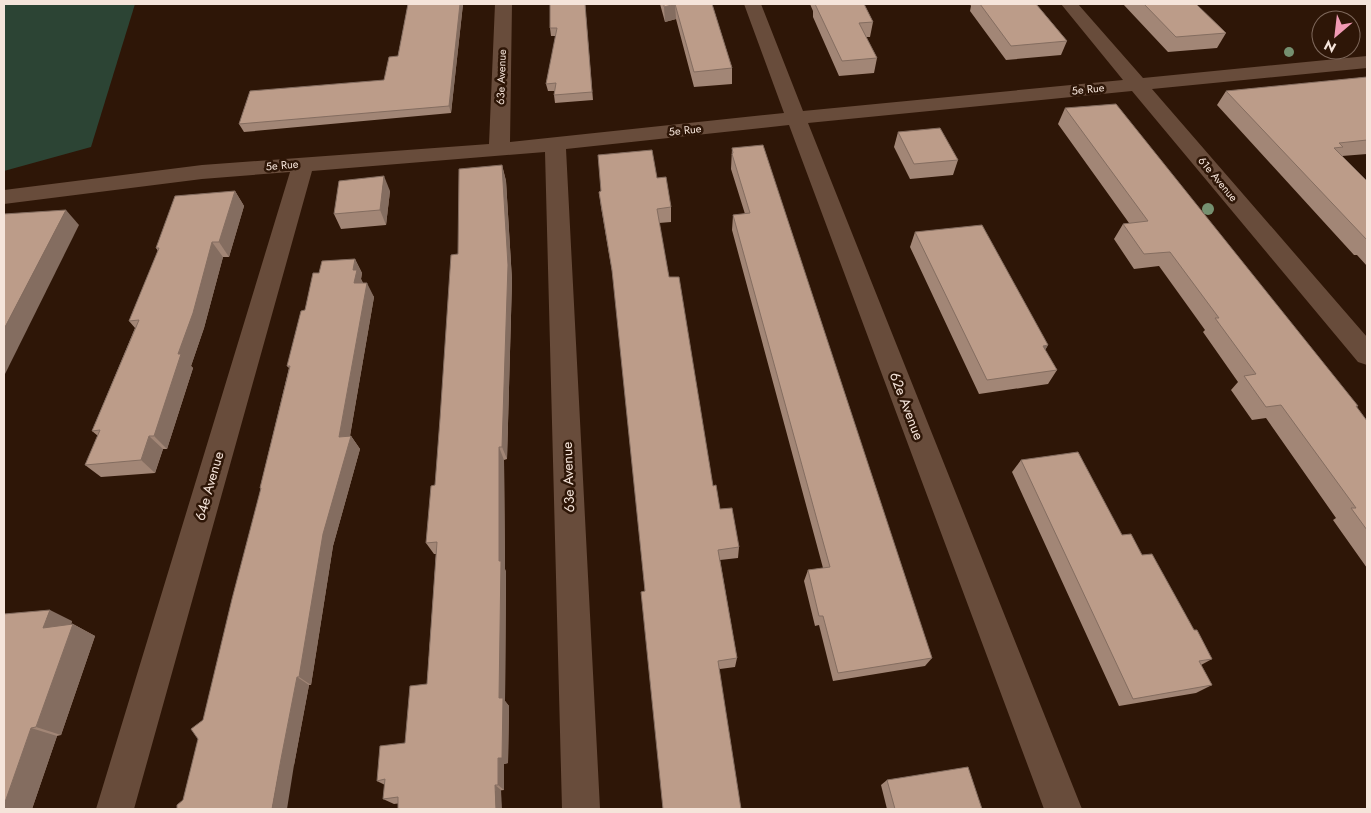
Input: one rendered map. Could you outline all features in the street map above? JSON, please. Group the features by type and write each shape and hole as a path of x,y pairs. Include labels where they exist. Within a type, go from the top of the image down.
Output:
{"street":[{"name":"63e Avenue","path":"499,150 504,4"},
{"name":"62e Avenue","path":"752,4 1063,809"},
{"name":"61e Avenue","path":"1069,4 1367,355"},
{"name":"5e Rue","path":"4,197 202,172 303,163 499,150 796,118 1367,62"},
{"name":"63e Avenue","path":"555,144 581,809"},
{"name":"64e Avenue","path":"115,809 303,163"}],"green space":[{"path":"4,4 135,4 91,147 4,171"}],"building":[{"path":"408,4 460,4 449,106 239,124 250,91 384,80 389,57 398,56"},
{"path":"550,4 585,4 592,92 554,95 556,83 546,84 557,28 550,28"},
{"path":"664,4 675,4 664,7"},
{"path":"675,4 712,4 732,68 694,72"},
{"path":"815,4 864,4 873,22 859,23 877,58 842,61"},
{"path":"980,4 1036,4 1067,41 1011,46"},
{"path":"1144,4 1196,4 1226,33 1176,37"},
{"path":"1367,77 1367,140 1339,143 1343,147 1334,148 1367,181 1367,240 1226,91"},
{"path":"1116,104 1358,406 1356,406 1367,421 1367,530 1351,508 1356,508 1281,405 1266,407 1244,376 1256,374 1215,318 1219,318 1170,252 1144,254 1123,224 1148,221 1065,108"},
{"path":"940,128 958,160 914,164 898,132"},
{"path":"763,145 932,658 838,673 823,616 819,616 808,570 830,567 733,215 750,213 732,154 732,148"},
{"path":"652,150 657,178 666,177 671,207 657,209 669,277 679,277 713,486 716,485 720,509 732,508 739,547 718,550 737,658 718,661 741,809 663,809 641,592 645,591 612,270 599,192 601,191 598,155"},
{"path":"502,165 508,265 502,447 499,447 499,561 501,561 499,698 503,698 502,758 498,758 498,785 495,785 496,809 398,809 398,797 383,799 385,779 377,781 380,746 405,743 410,686 427,684 437,542 426,543 431,486 435,485 451,255 458,254 459,169"},
{"path":"384,176 380,210 334,214 339,181"},
{"path":"235,191 219,242 212,242 193,313 178,354 181,354 154,436 149,436 141,460 85,465 100,430 92,431 139,320 129,321 159,248 156,248 175,196"},
{"path":"66,210 4,329 4,214"},
{"path":"982,225 1048,345 1043,346 1057,370 987,380 915,232"},
{"path":"355,259 353,270 357,270 354,283 367,283 339,437 351,436 323,534 299,677 297,677 272,809 177,809 177,805 183,800 198,739 191,729 203,720 290,366 287,366 301,311 305,310 313,273 319,273 322,261"},
{"path":"1078,452 1122,535 1131,534 1142,555 1152,554 1194,630 1197,630 1212,659 1199,661 1212,685 1133,699 1021,460"},
{"path":"50,610 43,628 73,624 36,727 31,728 4,805 4,614"},
{"path":"968,767 982,809 895,809 887,780"}]}
